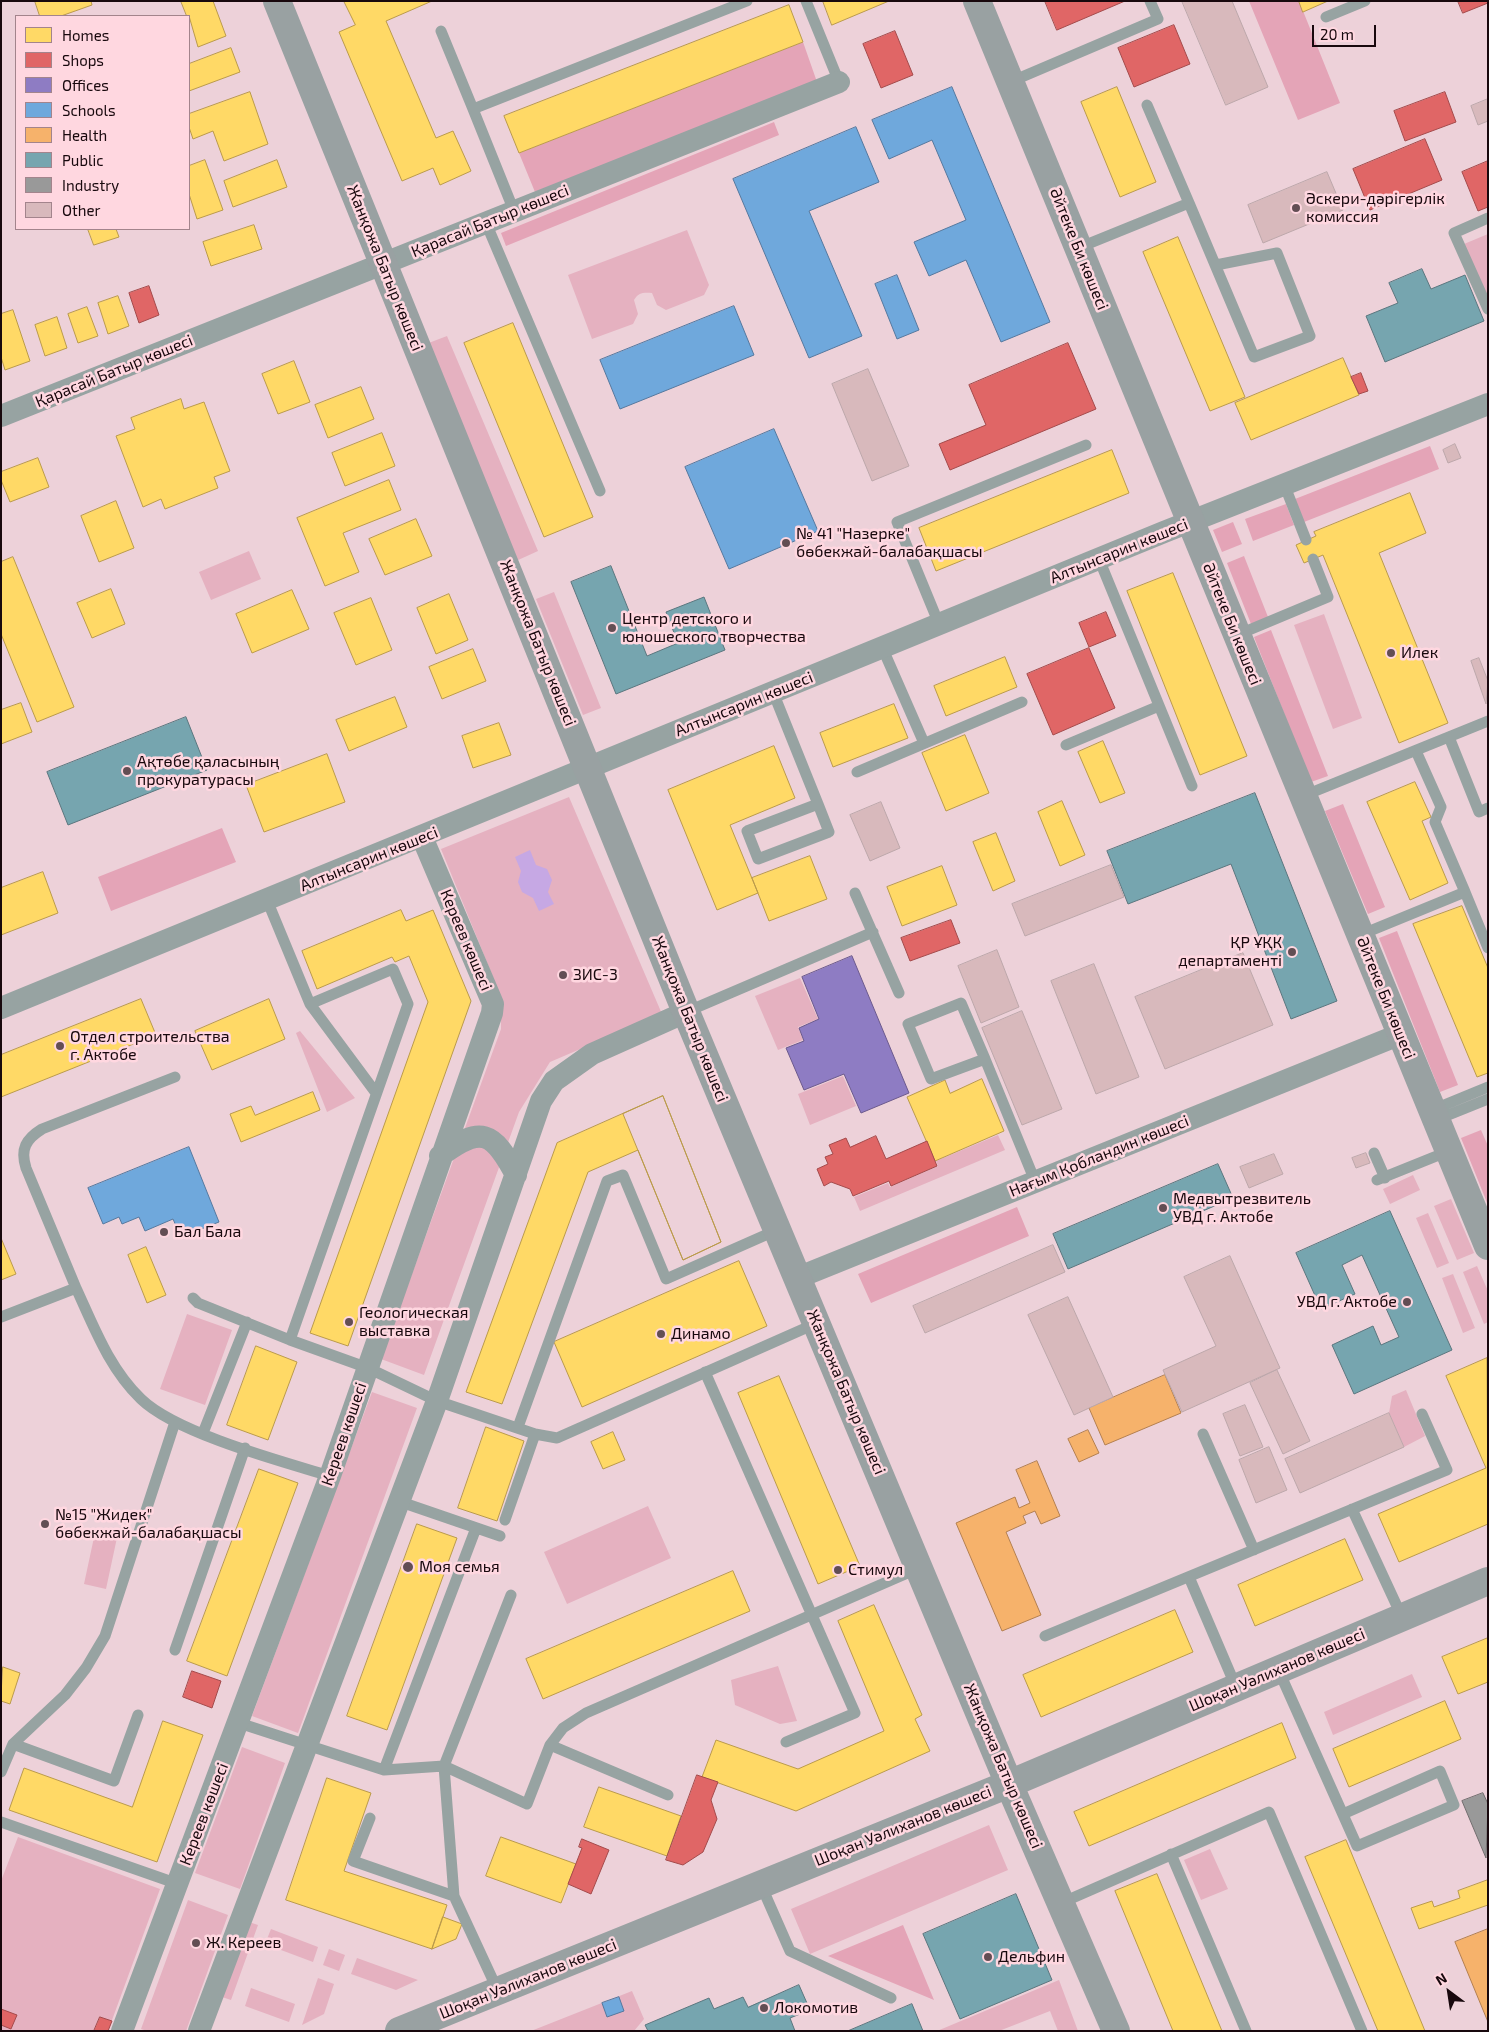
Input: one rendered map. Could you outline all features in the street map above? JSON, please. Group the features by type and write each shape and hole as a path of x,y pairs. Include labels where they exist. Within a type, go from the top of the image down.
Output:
{"street":[{"name":"Жанқожа Батыр көшесі","path":"276,1 686,1012 1009,1784 1116,2031"},
{"name":"Әйтеке Би көшесі","path":"977,1 1488,1246"},
{"name":"Қарасай Батыр көшесі","path":"1,416 839,82"},
{"name":"Алтынсарин көшесі","path":"1,1008 1190,522 1488,404"},
{"name":"Кереев көшесі","path":"122,2031 330,1476 493,1004 422,837"},
{"path":"199,2031 436,1400 541,1101 554,1081 592,1054 686,1012"},
{"name":"Нағым Қобландин көшесі","path":"797,1278 1401,1034"},
{"path":"440,1156 460,1141 470,1137 486,1137 498,1144 516,1175"},
{"name":"Шоқан Уәлиханов көшесі","path":"400,2031 1009,1784 1488,1581"}],"lane":[{"path":"473,109 747,1"},
{"path":"806,1 839,82"},
{"path":"1010,82 1158,20 1150,1"},
{"path":"1326,17 1365,1"},
{"path":"441,30 514,211"},
{"path":"1147,105 1254,357 1310,336 1277,253 1216,264"},
{"path":"1078,248 1189,203"},
{"path":"1488,218 1454,233 1488,310"},
{"path":"486,222 600,491"},
{"path":"940,624 897,522 1086,445"},
{"path":"1284,484 1306,540"},
{"path":"1099,559 1192,786"},
{"path":"1237,634 1328,598 1313,559"},
{"path":"882,648 924,743"},
{"path":"774,692 818,804 829,832 758,859 747,831 818,804"},
{"path":"856,772 1022,702"},
{"path":"1066,746 1159,706"},
{"path":"1303,796 1488,722"},
{"path":"1449,737 1479,812 1488,808"},
{"path":"1416,750 1441,806 1435,822 1488,948"},
{"path":"1360,935 1465,892"},
{"path":"856,893 899,993"},
{"path":"267,900 310,1004 376,1093"},
{"path":"686,1012 873,932"},
{"path":"290,1340 408,1004 393,969 310,1004"},
{"path":"985,1059 931,1080 908,1024 961,1003 985,1059 1035,1182"},
{"path":"176,1077 42,1129 31,1136 24,1146 22,1157 26,1168 105,1352 141,1399 175,1422 245,1448 330,1476"},
{"path":"1434,1115 1488,1087"},
{"path":"1434,1115 1488,1099"},
{"path":"1374,1153 1381,1179 1449,1151"},
{"path":"518,1427 607,1180 623,1175 666,1279 777,1230"},
{"path":"1,1317 76,1288"},
{"path":"192,1298 198,1303 290,1340 368,1368 436,1400 535,1434 557,1438 817,1323"},
{"path":"203,1433 246,1322"},
{"path":"705,1372 855,1713 786,1742"},
{"path":"1045,1636 1446,1470 1422,1414"},
{"path":"1,1772 13,1744 65,1695 86,1668 105,1636 175,1422"},
{"path":"504,1520 535,1434"},
{"path":"1203,1434 1254,1550"},
{"path":"175,1650 245,1448"},
{"path":"398,1501 500,1536"},
{"path":"1352,1509 1402,1617"},
{"path":"384,1770 476,1528"},
{"path":"239,1723 384,1770 444,1766 527,1804 550,1745 563,1728 586,1713 920,1568"},
{"path":"1189,1577 1236,1688"},
{"path":"498,1991 454,1896 444,1766 511,1595"},
{"path":"1278,1669 1357,1846 1454,1805 1440,1771 1343,1814"},
{"path":"13,1744 114,1780 138,1714"},
{"path":"550,1745 668,1794"},
{"path":"1061,1903 1269,1812 1362,2031"},
{"path":"370,1818 353,1861 454,1896"},
{"path":"1,1822 178,1884"},
{"path":"1171,1854 1246,2031"},
{"path":"761,1884 790,1951 891,1998"}],"shaded area":[{"path":"1249,1 1299,1 1340,103 1298,120"},
{"path":"803,42 817,82 535,192 519,153"},
{"path":"774,122 779,135 506,246 501,233"},
{"path":"687,230 709,285 704,295 666,310 657,305 652,293 641,294 634,300 638,314 633,324 592,339 568,275"},
{"path":"1488,234 1488,299 1464,244"},
{"path":"447,336 538,551 516,561 426,344"},
{"path":"1430,446 1439,469 1304,522 1295,499"},
{"path":"1286,504 1294,525 1253,541 1245,519"},
{"path":"1233,522 1242,544 1222,552 1213,530"},
{"path":"249,551 261,579 211,600 199,572"},
{"path":"1244,556 1268,617 1251,624 1227,563"},
{"path":"554,592 601,708 583,715 536,599"},
{"path":"1324,614 1362,718 1333,729 1294,625"},
{"path":"1271,630 1328,776 1311,782 1254,637"},
{"path":"569,797 662,1014 550,1062 519,1112 424,1375 381,1359 501,1029 501,997 441,849"},
{"path":"1343,804 1385,907 1368,914 1325,811"},
{"path":"222,828 236,862 111,911 98,877"},
{"path":"530,850 536,865 547,869 552,880 548,892 554,904 539,911 533,898 522,892 518,882 521,871 515,857"},
{"path":"1397,931 1458,1085 1440,1092 1379,938"},
{"path":"800,978 818,1019 798,1027 803,1040 778,1050 755,996"},
{"path":"300,1031 355,1098 327,1112 296,1033"},
{"path":"843,1076 856,1106 810,1125 798,1094"},
{"path":"1481,1130 1488,1146 1488,1205 1461,1138"},
{"path":"998,1135 1005,1150 860,1211 854,1197 888,1183 890,1187 938,1166 936,1161"},
{"path":"1413,1175 1420,1190 1390,1204 1383,1189"},
{"path":"1451,1199 1474,1253 1457,1260 1434,1206"},
{"path":"1017,1207 1029,1236 871,1303 858,1274"},
{"path":"1428,1213 1449,1263 1437,1268 1416,1218"},
{"path":"1477,1266 1488,1291 1488,1322 1484,1324 1463,1272"},
{"path":"1453,1274 1475,1328 1463,1333 1442,1278"},
{"path":"187,1314 232,1330 205,1405 160,1389"},
{"path":"1406,1390 1425,1436 1404,1447 1389,1413 1392,1396"},
{"path":"372,1392 417,1408 298,1733 252,1716"},
{"path":"648,1506 671,1558 567,1604 544,1552"},
{"path":"96,1528 118,1533 106,1589 84,1584"},
{"path":"778,1666 797,1721 780,1724 735,1705 731,1680"},
{"path":"1412,1674 1422,1697 1333,1735 1324,1712"},
{"path":"242,1747 285,1763 240,1889 195,1873"},
{"path":"989,1825 1008,1870 810,1954 791,1909"},
{"path":"18,1837 160,1889 108,2031 1,2031 1,1881"},
{"path":"1210,1849 1228,1889 1201,1900 1184,1860"},
{"path":"188,1900 228,1915 186,2031 147,2031 141,2029"},
{"path":"246,1921 258,1925 231,2000 219,1996"},
{"path":"903,1925 934,2000 828,1956"},
{"path":"271,1929 318,1947 313,1962 265,1944"},
{"path":"329,1949 345,1955 339,1971 323,1965"},
{"path":"357,1958 418,1980 396,1990 351,1974"},
{"path":"318,1978 334,1984 324,2014 302,2025"},
{"path":"1059,1980 1078,2031 1058,2031 1050,2011 999,2031 937,2031"},
{"path":"251,1988 295,2004 289,2022 245,2006"},
{"path":"632,1991 644,2019 634,2031 531,2031"}],"building: Homes":[{"path":"35,1 91,1 92,5 64,15 40,15"},
{"path":"181,1 213,1 226,36 198,47 190,15 187,15"},
{"path":"344,1 432,1 386,21 436,138 453,131 471,171 440,185 433,168 402,181 339,32 355,25"},
{"path":"823,1 889,1 832,25"},
{"path":"1299,1 1328,1 1303,12"},
{"path":"789,5 803,42 519,153 504,116"},
{"path":"231,48 240,72 190,91 190,64"},
{"path":"1117,87 1156,182 1120,197 1081,102"},
{"path":"250,92 268,144 224,161 213,131 193,139 190,130 190,114"},
{"path":"205,160 223,210 197,219 190,197 190,166"},
{"path":"277,160 287,187 233,207 224,181"},
{"path":"254,225 262,249 211,266 203,242"},
{"path":"88,230 116,230 119,237 94,245"},
{"path":"1178,237 1245,397 1210,411 1143,252"},
{"path":"118,296 129,326 108,334 98,303"},
{"path":"87,307 98,336 78,343 68,314"},
{"path":"13,310 30,361 5,370 1,357 1,314"},
{"path":"57,317 67,348 45,356 35,325"},
{"path":"513,323 593,517 544,537 464,343"},
{"path":"1343,358 1359,395 1251,440 1235,403"},
{"path":"294,361 310,402 278,414 262,374"},
{"path":"361,387 374,419 328,438 315,405"},
{"path":"181,399 184,409 204,402 230,471 214,477 218,488 165,509 161,499 143,507 116,436 135,429 131,418"},
{"path":"382,433 395,466 345,486 332,453"},
{"path":"1112,450 1129,493 936,571 919,528"},
{"path":"38,458 49,487 10,502 1,480 1,472"},
{"path":"389,480 401,510 343,533 359,572 325,586 297,518"},
{"name":"Илек","path":"1410,493 1426,533 1379,553 1448,723 1399,743 1323,555 1304,563 1296,545 1316,536 1314,532"},
{"path":"116,501 134,548 99,562 81,516"},
{"path":"416,519 432,556 385,575 369,539"},
{"path":"13,557 74,707 37,722 1,634 1,562"},
{"path":"1173,573 1247,756 1200,775 1127,591"},
{"path":"111,589 125,624 92,638 77,603"},
{"path":"292,590 309,629 252,653 236,614"},
{"path":"449,594 468,640 436,654 417,608"},
{"path":"371,598 392,650 356,665 334,613"},
{"path":"473,649 486,681 442,699 429,667"},
{"path":"1005,657 1017,687 946,716 934,686"},
{"path":"395,697 407,727 349,751 336,720"},
{"path":"21,703 32,732 1,744 1,710"},
{"path":"894,704 908,738 833,767 820,733"},
{"path":"499,723 511,755 473,768 462,736"},
{"path":"965,735 989,793 946,811 922,753"},
{"path":"1103,741 1125,793 1100,803 1078,752"},
{"path":"774,746 795,798 730,825 758,893 717,910 668,790"},
{"path":"327,754 345,802 264,832 246,785"},
{"path":"1415,782 1431,817 1422,821 1448,883 1410,900 1367,802"},
{"path":"1062,801 1085,855 1060,866 1038,812"},
{"path":"996,833 1015,881 993,891 973,842"},
{"path":"810,856 827,899 769,921 752,878"},
{"path":"942,866 957,905 902,926 887,887"},
{"path":"43,872 58,913 1,935 1,888"},
{"path":"1462,906 1488,968 1488,1073 1477,1077 1413,924"},
{"path":"401,910 406,921 433,910 471,1001 348,1346 310,1333 428,1002 409,956 395,962 392,957 317,989 302,951"},
{"path":"141,999 156,1035 1,1097 1,1055"},
{"path":"269,999 285,1039 212,1070 195,1031"},
{"path":"982,1079 1004,1131 935,1161 907,1097 945,1080 950,1093"},
{"path":"313,1092 320,1110 241,1142 230,1114 251,1106 255,1115"},
{"path":"663,1096 721,1242 683,1260 638,1150 588,1172 502,1404 466,1392 557,1143"},
{"path":"663,1096 721,1242 683,1260 623,1114"},
{"path":"1,1238 16,1274 1,1280"},
{"path":"146,1247 166,1295 147,1303 128,1255"},
{"name":"Динамо","path":"739,1261 767,1326 582,1407 554,1342"},
{"path":"256,1346 297,1362 268,1440 227,1425"},
{"path":"1487,1358 1488,1524 1399,1562 1378,1514 1486,1468 1446,1376"},
{"path":"779,1376 860,1566 818,1584 738,1393"},
{"path":"486,1427 524,1441 497,1521 458,1508"},
{"path":"613,1432 625,1460 603,1469 591,1442"},
{"path":"259,1469 298,1483 227,1676 187,1661"},
{"path":"417,1524 457,1538 387,1730 347,1716"},
{"path":"1345,1539 1363,1580 1255,1626 1238,1585"},
{"path":"733,1571 750,1611 543,1699 526,1659"},
{"path":"874,1605 922,1715 915,1719 930,1751 796,1811 702,1777 716,1740 798,1769 884,1731 838,1621"},
{"path":"1175,1610 1193,1652 1041,1717 1023,1675"},
{"path":"1488,1638 1488,1682 1458,1694 1442,1657"},
{"path":"3,1667 20,1673 10,1704 1,1701"},
{"path":"1445,1701 1461,1739 1349,1787 1333,1749"},
{"path":"163,1721 203,1735 157,1862 9,1810 24,1768 132,1807"},
{"path":"1282,1723 1296,1758 1089,1846 1074,1812"},
{"path":"327,1778 371,1793 344,1871 447,1905 432,1949 286,1900"},
{"path":"599,1787 681,1816 667,1856 584,1827"},
{"path":"501,1837 576,1864 561,1903 486,1876"},
{"path":"1346,1840 1425,2031 1378,2031 1305,1857"},
{"path":"1157,1874 1222,2031 1173,2031 1115,1891"},
{"path":"1488,1880 1488,1905 1419,1929 1411,1908 1432,1901 1434,1907 1460,1898 1458,1891"},
{"path":"443,1917 462,1924 456,1939 432,1949"}],"building: Shops":[{"path":"1045,1 1125,1 1057,30"},
{"path":"1458,1 1488,1 1488,3 1463,13"},
{"path":"1174,25 1190,64 1134,87 1118,48"},
{"path":"895,31 913,75 881,88 863,44"},
{"path":"1445,92 1456,122 1405,141 1394,111"},
{"path":"1425,139 1442,180 1370,210 1353,169"},
{"path":"1488,161 1488,207 1478,211 1462,172"},
{"path":"149,286 159,315 139,323 129,293"},
{"path":"1068,343 1096,409 950,470 939,444 986,425 969,385"},
{"path":"1361,373 1368,391 1359,394 1351,377"},
{"path":"1106,612 1116,636 1089,647 1079,623"},
{"path":"1089,648 1115,708 1053,735 1027,674"},
{"path":"951,920 960,943 910,961 901,938"},
{"path":"876,1136 886,1159 927,1141 937,1166 891,1186 889,1181 853,1196 850,1189 831,1182 824,1186 817,1169 828,1164 825,1157 833,1154 829,1145 846,1138 850,1147"},
{"path":"192,1671 221,1681 212,1708 183,1697"},
{"path":"697,1775 718,1782 711,1800 717,1819 703,1852 683,1865 666,1860"},
{"path":"582,1839 609,1850 591,1894 568,1884 582,1848 579,1847"},
{"path":"1,2009 17,2015 11,2029 1,2025"},
{"path":"100,2017 112,2021 108,2031 94,2031"}],"building: Offices":[{"path":"852,956 909,1093 861,1113 844,1074 804,1090 786,1048 804,1041 799,1028 819,1019 802,977"}],"building: Schools":[{"path":"952,87 1050,322 1001,342 966,260 929,276 914,242 966,220 932,140 889,159 872,120"},
{"path":"856,127 879,182 809,211 862,336 809,358 733,179"},
{"path":"897,275 919,330 897,339 875,284"},
{"path":"734,306 754,355 620,409 600,360"},
{"path":"774,429 818,531 729,569 685,467"},
{"path":"189,1147 219,1222 181,1237 173,1219 145,1231 139,1217 122,1224 119,1217 103,1224 88,1188"},
{"path":"619,1997 624,2011 607,2017 602,2003"}],"building: Health":[{"path":"1165,1375 1181,1413 1105,1445 1089,1408"},
{"path":"1088,1430 1099,1453 1079,1462 1068,1439"},
{"path":"1037,1461 1060,1516 1041,1524 1035,1511 1023,1516 1026,1523 1006,1532 1041,1615 1002,1631 956,1523 1015,1497 1019,1508 1030,1503 1016,1470"},
{"path":"1488,1929 1488,2022 1455,1942"}],"building: Public":[{"path":"1422,269 1431,289 1465,275 1484,321 1385,362 1366,316 1398,303 1389,283"},
{"name":"Центр детского и юношеского творчества","path":"611,566 647,656 678,643 666,612 704,597 725,650 616,694 571,582"},
{"name":"Ақтөбе қаласының прокуратурасы","path":"186,717 207,770 68,825 47,772"},
{"name":"ҚР ҰҚК департаменті","path":"1255,793 1337,1001 1291,1019 1231,864 1128,904 1107,851"},
{"name":"Медвытрезвитель УВД г. Актобе","path":"1218,1164 1233,1198 1068,1269 1053,1234"},
{"name":"УВД г. Актобе","path":"1390,1211 1452,1350 1354,1394 1332,1345 1373,1326 1381,1345 1399,1337 1362,1255 1342,1265 1355,1294 1321,1309 1296,1253"},
{"name":"Дельфин","path":"1016,1894 1052,1980 960,2019 923,1934"},
{"name":"Локомотив","path":"799,1985 810,2010 790,2018 795,2031 648,2031 645,2025 709,1998 714,2009 743,1997 748,2007"},
{"name":"Локомотив","path":"912,2004 923,2031 848,2031"}],"building: Industry":[{"path":"1483,1793 1488,1804 1486,1858 1462,1801"}],"building: Other":[{"path":"1182,1 1232,1 1268,87 1226,105"},
{"path":"1488,99 1488,121 1478,125 1471,106"},
{"name":"Әскери-дәрігерлік комиссия","path":"1327,172 1343,210 1263,243 1248,205"},
{"path":"868,369 909,466 872,481 832,384"},
{"path":"1455,444 1461,458 1448,463 1443,450"},
{"path":"1479,658 1488,681 1486,704 1471,661"},
{"path":"881,802 900,848 870,861 850,815"},
{"path":"1111,865 1124,897 1025,936 1012,904"},
{"path":"997,950 1019,1007 981,1023 958,966"},
{"path":"1243,953 1273,1025 1165,1069 1135,997"},
{"path":"1094,964 1139,1077 1096,1094 1051,981"},
{"path":"1022,1011 1062,1109 1022,1125 982,1028"},
{"path":"1366,1153 1370,1163 1356,1168 1352,1158"},
{"path":"1274,1154 1283,1174 1249,1188 1240,1167"},
{"path":"1053,1245 1065,1272 925,1333 913,1306"},
{"path":"1230,1256 1280,1368 1182,1412 1163,1370 1216,1346 1184,1277"},
{"path":"1068,1297 1113,1397 1074,1415 1028,1315"},
{"path":"1277,1370 1310,1441 1283,1454 1250,1383"},
{"path":"1245,1405 1263,1447 1240,1456 1223,1414"},
{"path":"1389,1413 1404,1447 1300,1493 1285,1459"},
{"path":"1269,1447 1287,1490 1256,1503 1239,1460"}],"place":[{"name":"Әскери-дәрігерлік комиссия","path":"1296,208"},
{"name":"№ 41 \"Назерке\" бөбекжай-балабақшасы","path":"786,543"},
{"name":"Центр детского и юношеского творчества","path":"612,628"},
{"name":"Илек","path":"1391,653"},
{"name":"Ақтөбе қаласының прокуратурасы","path":"127,771"},
{"name":"ҚР ҰҚК департаменті","path":"1292,952"},
{"name":"ЗИС-3","path":"563,975"},
{"name":"Отдел строительства г. Актобе","path":"60,1046"},
{"name":"Медвытрезвитель УВД г. Актобе","path":"1163,1208"},
{"name":"Бал Бала","path":"164,1232"},
{"name":"УВД г. Актобе","path":"1407,1302"},
{"name":"Геологическая выставка","path":"349,1322"},
{"name":"Динамо","path":"661,1334"},
{"name":"№15 \"Жидек\" бөбекжай-балабақшасы","path":"45,1524"},
{"name":"Моя семья","path":"408,1567"},
{"name":"Стимул","path":"838,1570"},
{"name":"Ж. Кереев","path":"196,1943"},
{"name":"Дельфин","path":"988,1957"},
{"name":"Локомотив","path":"764,2008"}]}
